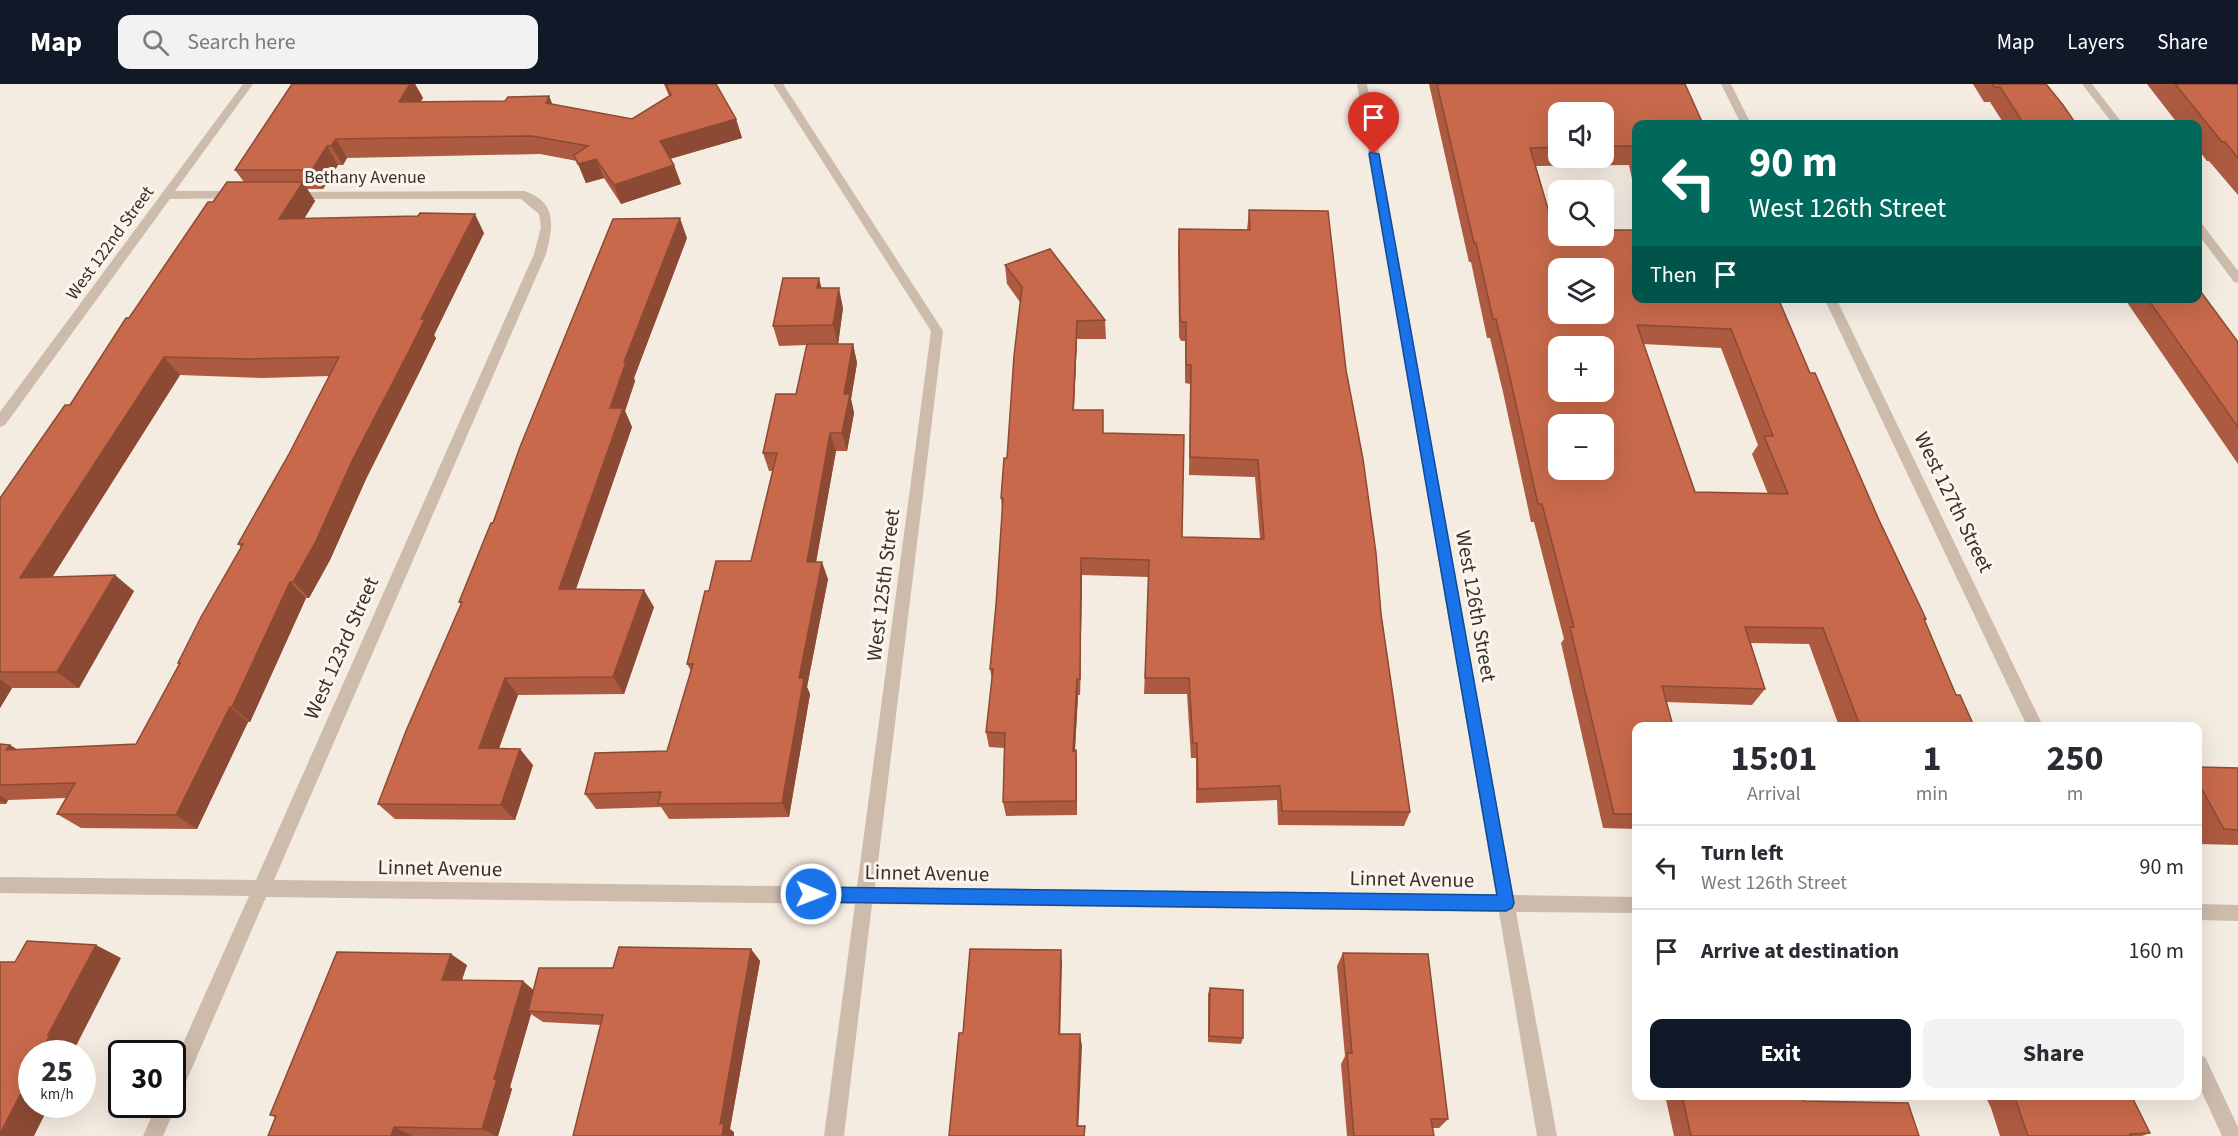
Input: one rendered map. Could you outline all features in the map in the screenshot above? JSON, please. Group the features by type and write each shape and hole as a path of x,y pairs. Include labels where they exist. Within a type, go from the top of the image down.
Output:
{"street":[{"name":"West 122nd Street","path":"0,422 248,84"},
{"name":"West 125th Street","path":"778,84 937,331 867,895 834,1136"},
{"name":"West 126th Street","path":"1362,84 1547,1136"},
{"path":"1726,84 1744,120"},
{"path":"2087,84 2115,120"},
{"path":"168,195 248,195"},
{"name":"Bethany Avenue","path":"283,195 524,195 543,207 548,222"},
{"name":"West 123rd Street","path":"186,1059 540,254 548,222"},
{"path":"2202,232 2238,279"},
{"name":"West 127th Street","path":"1832,303 2033,722"},
{"name":"Linnet Avenue","path":"0,885 1632,905"},
{"path":"2202,912 2238,913"},
{"path":"2202,1072 2232,1136"},
{"path":"153,1136 161,1118"}],"building":[{"path":"292,84 410,84 399,102 505,101 508,97 549,96 546,103 632,119 671,95 666,84 716,84 736,119 660,141 674,165 614,185 596,159 578,164 574,155 588,146 532,136 336,139 331,146 327,146 312,170 235,170"},
{"path":"1437,84 1685,84 1701,120 1632,120 1632,146 1614,146 1614,102 1548,102 1548,147 1530,148 1548,209 1548,246 1614,246 1614,230 1632,230 1632,303 1780,303 1810,373 1815,373 1879,520 1926,619 1924,619 1956,695 1960,695 1972,722 1858,722 1823,628 1745,627 1765,689 1662,686 1672,722 1632,722 1632,814 1614,814 1570,627 1574,627 1542,504 1538,504 1496,319 1493,319","holes":["1637,325 1731,329 1773,436 1764,436 1788,494 1695,492"]},
{"path":"1992,84 2046,84 2073,120 2021,120 2000,87 1994,87"},
{"path":"2175,84 2238,84 2238,158 2225,142 2222,142"},
{"path":"227,182 303,182 279,219 418,216 420,213 475,214 421,319 425,319 352,461 315,543 293,582 290,582 232,707 176,815 57,814 75,783 0,785 0,744 10,745 6,750 136,744 180,663 178,663 201,617 243,544 238,544 289,454 339,357 248,359 164,357 20,578 115,575 57,672 0,672 0,498 65,405 70,405 126,318 129,318 208,202 213,202"},
{"path":"1249,210 1328,211 1346,370 1363,459 1376,553 1381,614 1410,812 1282,811 1280,786 1198,789 1197,743 1193,743 1189,678 1145,678 1149,560 1081,558 1080,679 1077,679 1073,751 1076,750 1076,801 1003,802 1005,733 986,732 993,669 990,669 1004,458 1007,458 1014,356 1022,287 1005,265 1050,249 1105,320 1077,321 1073,410 1103,410 1103,433 1184,435 1182,537 1264,539 1258,460 1190,457 1191,365 1186,365 1186,322 1182,322 1180,318 1179,229 1250,230"},
{"path":"680,218 624,362 626,362 610,408 623,408 559,589 644,590 613,677 505,678 479,748 520,749 501,805 378,804 406,731 462,602 459,602 491,523 493,523 520,447 613,219"},
{"path":"783,278 819,278 817,288 839,288 833,325 773,326"},
{"path":"2202,293 2238,342 2238,427 2151,303 2202,303"},
{"path":"807,344 853,344 844,394 850,394 842,433 830,433 807,562 822,562 799,678 804,678 782,803 658,804 661,792 585,794 595,753 667,751 693,664 687,664 705,591 709,591 716,561 751,561 777,453 763,453 776,394 796,394"},
{"path":"2202,767 2238,768 2238,830 2224,829 2202,789"},
{"path":"27,941 96,945 48,1035 50,1035 48,1040 18,1040 18,1099 0,1134 0,962 15,962"},
{"path":"619,947 751,949 720,1124 724,1123 722,1136 573,1136 603,1015 528,1011 539,968 613,968"},
{"path":"970,949 1061,950 1059,1034 1080,1034 1077,1126 1085,1126 1084,1136 949,1136 959,1033 963,1033"},
{"path":"337,952 451,954 442,980 523,981 482,1129 394,1127 391,1136 268,1136 276,1116 270,1115"},
{"path":"1343,953 1428,954 1448,1119 1431,1119 1434,1136 1354,1136 1347,1053 1352,1053"},
{"path":"1210,988 1243,990 1243,1038 1209,1036"},
{"path":"1683,1100 1908,1103 1919,1136 1691,1136"},
{"path":"2016,1100 2134,1100 2150,1133 2130,1134 2131,1136 2028,1136"}],"route":[{"path":"811,894 1506,903 1374,154"}]}
